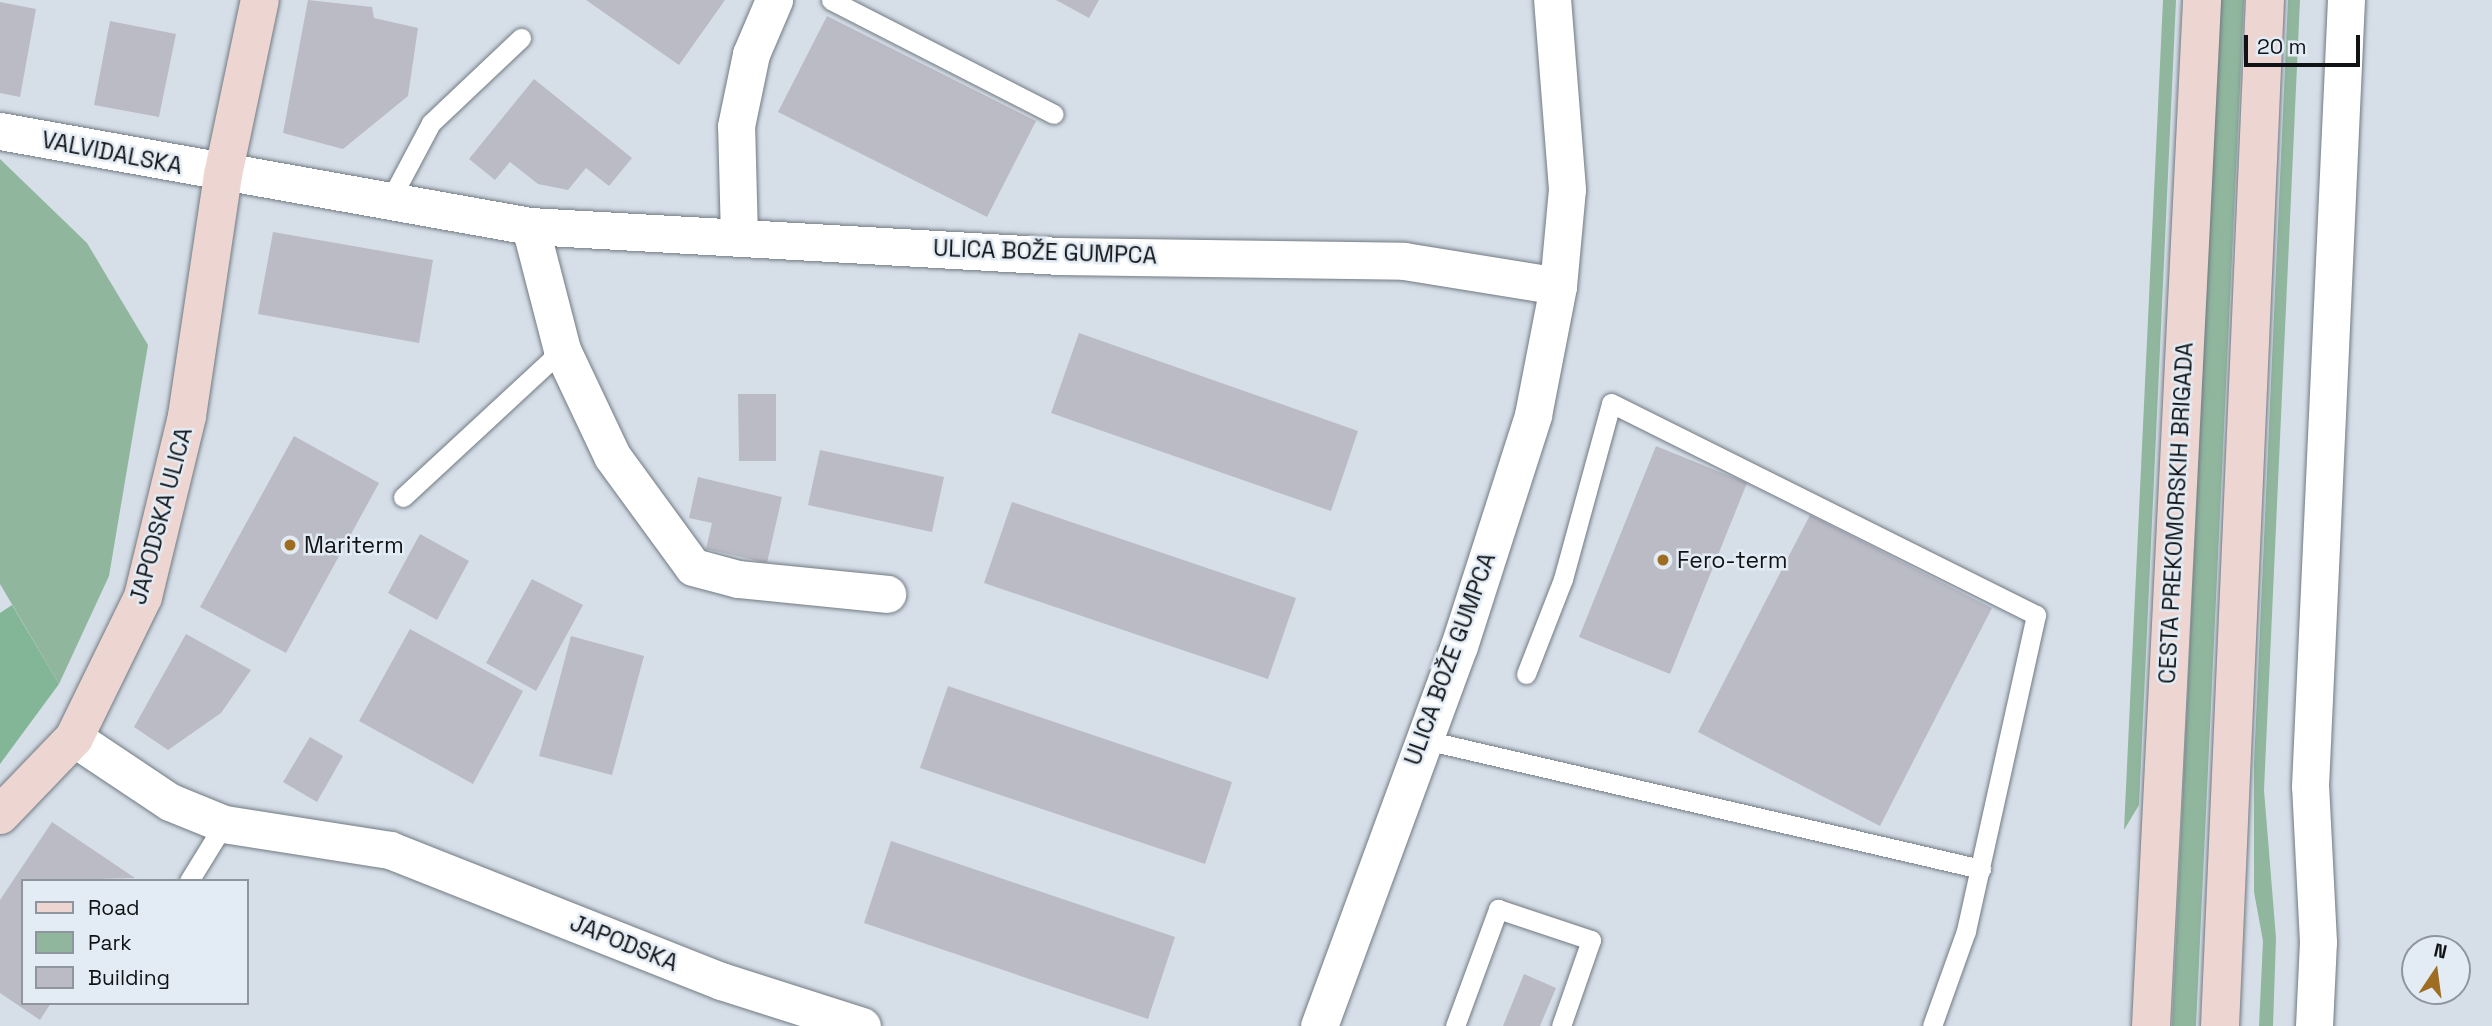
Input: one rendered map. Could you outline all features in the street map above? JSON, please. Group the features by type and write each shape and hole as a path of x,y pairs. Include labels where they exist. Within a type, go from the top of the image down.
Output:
{"main road":[{"name":"JAPODSKA ULICA","path":"0,815 74,738 143,597 187,416 223,174 260,0"},
{"name":"CESTA PREKOMORSKIH BRIGADA","path":"2151,1026 2202,0"},
{"path":"2220,1026 2265,0"}],"street":[{"path":"738,237 736,126 751,54 774,0"},
{"name":"ULICA BOŽE GUMPCA","path":"1319,1026 1421,739 1459,646 1533,415 1558,286 1567,189 1552,0"},
{"path":"2314,1026 2318,942 2310,786 2346,0"},
{"name":"VALVIDALSKA","path":"0,131 223,174"},
{"path":"223,174 530,226 562,350 612,456 692,567 738,579 887,594"},
{"name":"ULICA BOŽE GUMPCA","path":"530,226 1060,256 1404,261 1558,286"},
{"name":"JAPODSKA","path":"74,738 170,802 224,824 390,850 721,981 862,1026"}],"lane":[{"path":"831,0 1054,114"},
{"path":"389,202 431,123 521,38"},
{"path":"403,497 562,350"},
{"path":"1526,674 1563,579 1611,403 2036,615 1981,869 1932,1026"},
{"path":"1421,739 1981,869"},
{"path":"190,879 224,824"},
{"path":"1455,1026 1498,909 1591,940 1561,1026"}],"green space":[{"path":"2163,0 2176,0 2139,805 2124,830"},
{"path":"2220,0 2244,0 2196,1026 2172,1026"},
{"path":"2288,0 2300,0 2264,790 2276,938 2273,1026 2259,1026 2263,941 2254,892 2254,764"},
{"path":"0,159 87,243 148,345 109,576 59,684 0,584"},
{"path":"12,605 59,684 0,764 0,613"}],"building":[{"path":"308,0 372,7 374,18 418,28 408,96 343,149 283,133"},
{"path":"586,0 725,0 679,65"},
{"path":"1056,0 1099,0 1089,18"},
{"path":"0,2 36,9 20,97 0,93"},
{"path":"827,16 1036,121 987,217 778,112"},
{"path":"110,21 176,34 159,117 94,105"},
{"path":"534,79 632,158 609,186 586,168 568,190 538,184 510,162 495,180 469,159"},
{"path":"273,232 433,260 419,343 258,314"},
{"path":"1079,333 1358,431 1331,511 1051,413"},
{"path":"738,394 776,394 776,461 739,461"},
{"name":"Mariterm","path":"294,436 379,483 286,653 200,607"},
{"name":"Fero-term","path":"1656,446 1747,483 1670,674 1579,637"},
{"path":"820,450 944,477 932,532 808,505"},
{"path":"698,477 782,497 767,563 706,549 712,523 689,518"},
{"path":"1012,502 1296,598 1268,679 984,583"},
{"path":"1810,515 1992,608 1880,826 1698,732"},
{"path":"420,534 469,561 437,620 388,593"},
{"path":"532,579 583,605 536,691 486,663"},
{"path":"410,629 523,691 473,784 359,721"},
{"path":"186,634 251,670 221,713 168,750 134,727"},
{"path":"571,636 644,656 612,775 539,756"},
{"path":"948,686 1232,782 1205,864 920,768"},
{"path":"310,737 343,756 317,802 283,782"},
{"path":"52,822 135,878 21,879 21,1005 50,1005 40,1020 0,993 0,900"},
{"path":"891,841 1175,937 1148,1019 864,923"},
{"path":"1524,974 1556,988 1540,1026 1503,1026"}],"place":[{"name":"Mariterm","path":"290,545"},
{"name":"Fero-term","path":"1663,560"}]}
